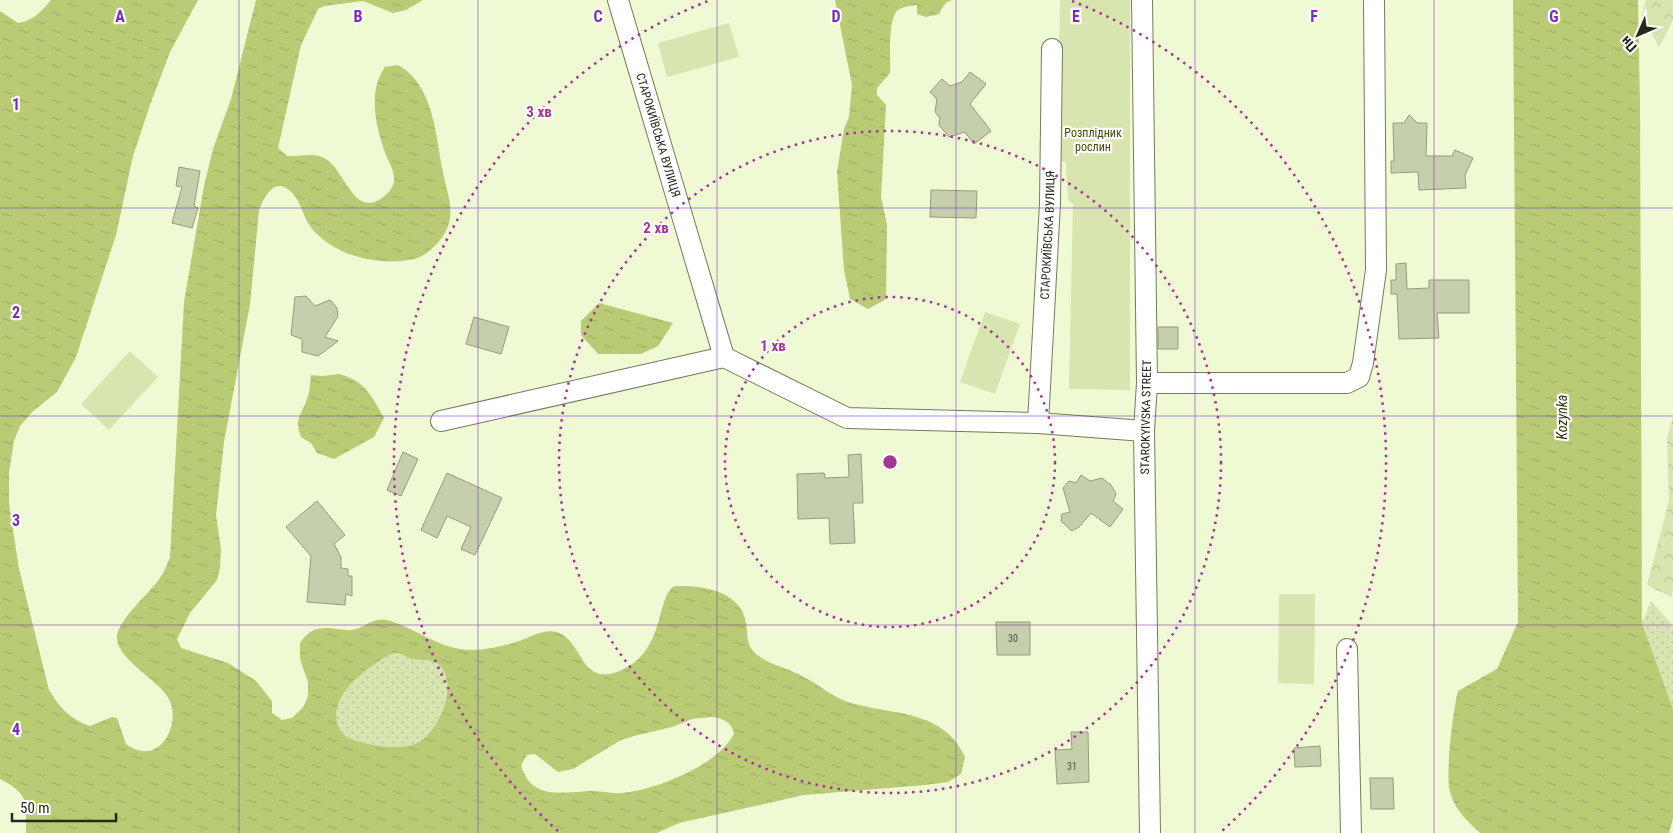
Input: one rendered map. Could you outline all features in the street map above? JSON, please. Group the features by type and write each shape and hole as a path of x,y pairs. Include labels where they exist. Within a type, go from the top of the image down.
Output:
{"street":[{"name":"СТАРОКИЇВСЬКА ВУЛИЦЯ","path":"618,0 724,357"},
{"name":"STAROKYIVSKA STREET","path":"1142,0 1147,383 1144,431 1150,833"},
{"path":"1147,383 1347,383 1359,377 1363,363 1376,270 1374,0"},
{"name":"СТАРОКИЇВСЬКА ВУЛИЦЯ","path":"1038,423 1050,203 1052,49"},
{"path":"441,421 724,357 846,418 1038,423 1144,431"},
{"path":"1347,649 1350,833"}],"green space":[{"name":"Розплідник рослин","path":"1060,0 1130,0 1130,390 1069,389 1073,204 1068,200 1066,163 1057,158"},
{"path":"1646,0 1673,0 1673,20 1659,47 1642,15"},
{"path":"729,23 739,57 667,77 658,43"},
{"path":"985,312 1020,324 995,394 960,382"},
{"path":"130,351 158,377 109,430 81,404"},
{"path":"1673,417 1673,591 1671,597 1647,585 1669,501 1667,438"},
{"path":"1279,594 1315,594 1314,684 1278,683"},
{"path":"1651,601 1673,626 1673,709 1642,623"},
{"path":"399,653 413,659 433,661 445,673 447,696 438,720 423,739 407,746 380,746 346,737 339,727 336,716 342,696 366,670 386,657"}],"water":[{"path":"51,0 198,0 170,52 150,105 133,156 116,235 76,357 57,392 32,412 20,426 14,441 9,472 9,503 19,569 49,690 66,712 90,726 112,717 117,718 126,744 139,750 150,751 159,746 171,728 172,706 167,696 131,662 119,647 117,639 118,632 127,616 160,578 170,557 184,302 204,186 213,149 231,99 256,0 423,0 406,10 393,13 363,1 324,6 318,9 301,45 278,148 287,156 311,155 324,158 338,171 356,197 364,202 372,203 382,198 392,188 394,177 379,133 375,110 376,88 379,77 385,67 398,65 410,74 419,85 431,113 449,201 449,224 442,237 432,249 420,257 400,261 371,260 330,245 319,236 310,226 291,191 281,186 276,186 268,192 259,211 250,304 224,442 216,515 221,549 220,568 217,580 190,613 177,639 181,648 228,663 256,681 272,701 272,713 282,720 292,718 304,706 308,696 308,682 300,659 300,643 310,632 321,628 352,630 376,621 386,620 395,622 449,647 474,650 503,646 543,632 554,631 567,638 589,668 596,673 605,674 617,672 633,664 644,652 652,640 669,592 675,586 696,587 718,592 736,603 743,612 750,647 762,658 804,677 844,701 916,717 931,722 944,730 956,742 965,757 961,774 948,782 804,795 679,823 657,833 26,833 26,807 24,800 17,790 0,779 0,11 18,23 23,22 41,12","holes":["399,653 413,659 433,661 445,673 447,696 438,720 423,739 407,746 380,746 346,737 339,727 336,716 342,696 366,670 386,657","720,718 731,726 734,734 726,745 715,756 700,766 652,787 618,793 591,791 549,792 532,784 521,765 527,755 535,754 558,772 573,769 621,740 672,727 692,719"]},
{"path":"835,0 953,0 946,3 939,14 926,17 917,14 917,5 907,6 898,10 892,22 890,73 877,88 877,95 886,105 881,197 887,225 886,299 868,309 850,299 844,270 837,172 844,129 849,117 852,85"},
{"name":"Kozynka","path":"1513,0 1638,0 1642,623 1673,709 1673,819 1669,833 1480,833 1458,810 1450,792 1449,758 1458,691 1497,669 1518,622"},
{"path":"599,303 673,323 658,346 641,354 598,354 581,335 581,321"},
{"path":"339,374 355,380 361,385 371,396 384,418 374,437 334,459 317,453 311,443 301,437 298,421 308,396 311,375"}],"building":[{"path":"970,72 986,84 970,104 991,131 974,144 965,132 949,137 939,125 940,118 935,112 937,99 930,92 942,79 950,86 962,82"},
{"path":"1409,115 1417,123 1427,123 1426,156 1452,156 1455,150 1473,158 1465,175 1466,188 1419,190 1418,172 1391,173 1391,161 1394,161 1393,123 1404,123"},
{"path":"179,167 200,171 194,206 198,208 192,228 172,223 182,187 176,186"},
{"path":"931,190 977,191 976,218 930,217"},
{"path":"1406,263 1407,289 1429,288 1429,280 1469,280 1469,313 1437,313 1439,338 1399,339 1397,294 1391,294 1391,280 1396,280 1396,264"},
{"path":"306,296 315,306 330,300 337,308 338,316 325,337 338,341 318,356 302,352 302,339 291,335 295,297"},
{"path":"474,317 509,327 501,354 466,344"},
{"path":"1158,327 1178,327 1178,349 1158,349"},
{"path":"403,452 418,459 401,496 387,490"},
{"path":"861,454 863,503 853,503 855,543 830,544 829,518 798,519 797,474 824,473 825,478 849,477 848,455"},
{"path":"447,473 502,498 475,555 461,549 471,527 447,516 437,538 421,530"},
{"path":"1081,475 1090,481 1102,478 1111,485 1116,494 1113,501 1123,509 1110,527 1091,513 1079,527 1072,531 1061,521 1062,514 1070,512 1063,488 1069,481 1076,483"},
{"path":"317,501 345,535 334,544 341,557 341,568 348,569 348,576 352,576 352,596 346,594 345,605 307,602 311,556 286,527"},
{"path":"996,622 1030,622 1030,655 997,655"},
{"path":"1071,732 1088,732 1089,782 1057,784 1055,750 1072,749"},
{"path":"1320,746 1321,766 1295,767 1294,748"},
{"path":"1370,778 1393,778 1394,809 1371,809"}]}
